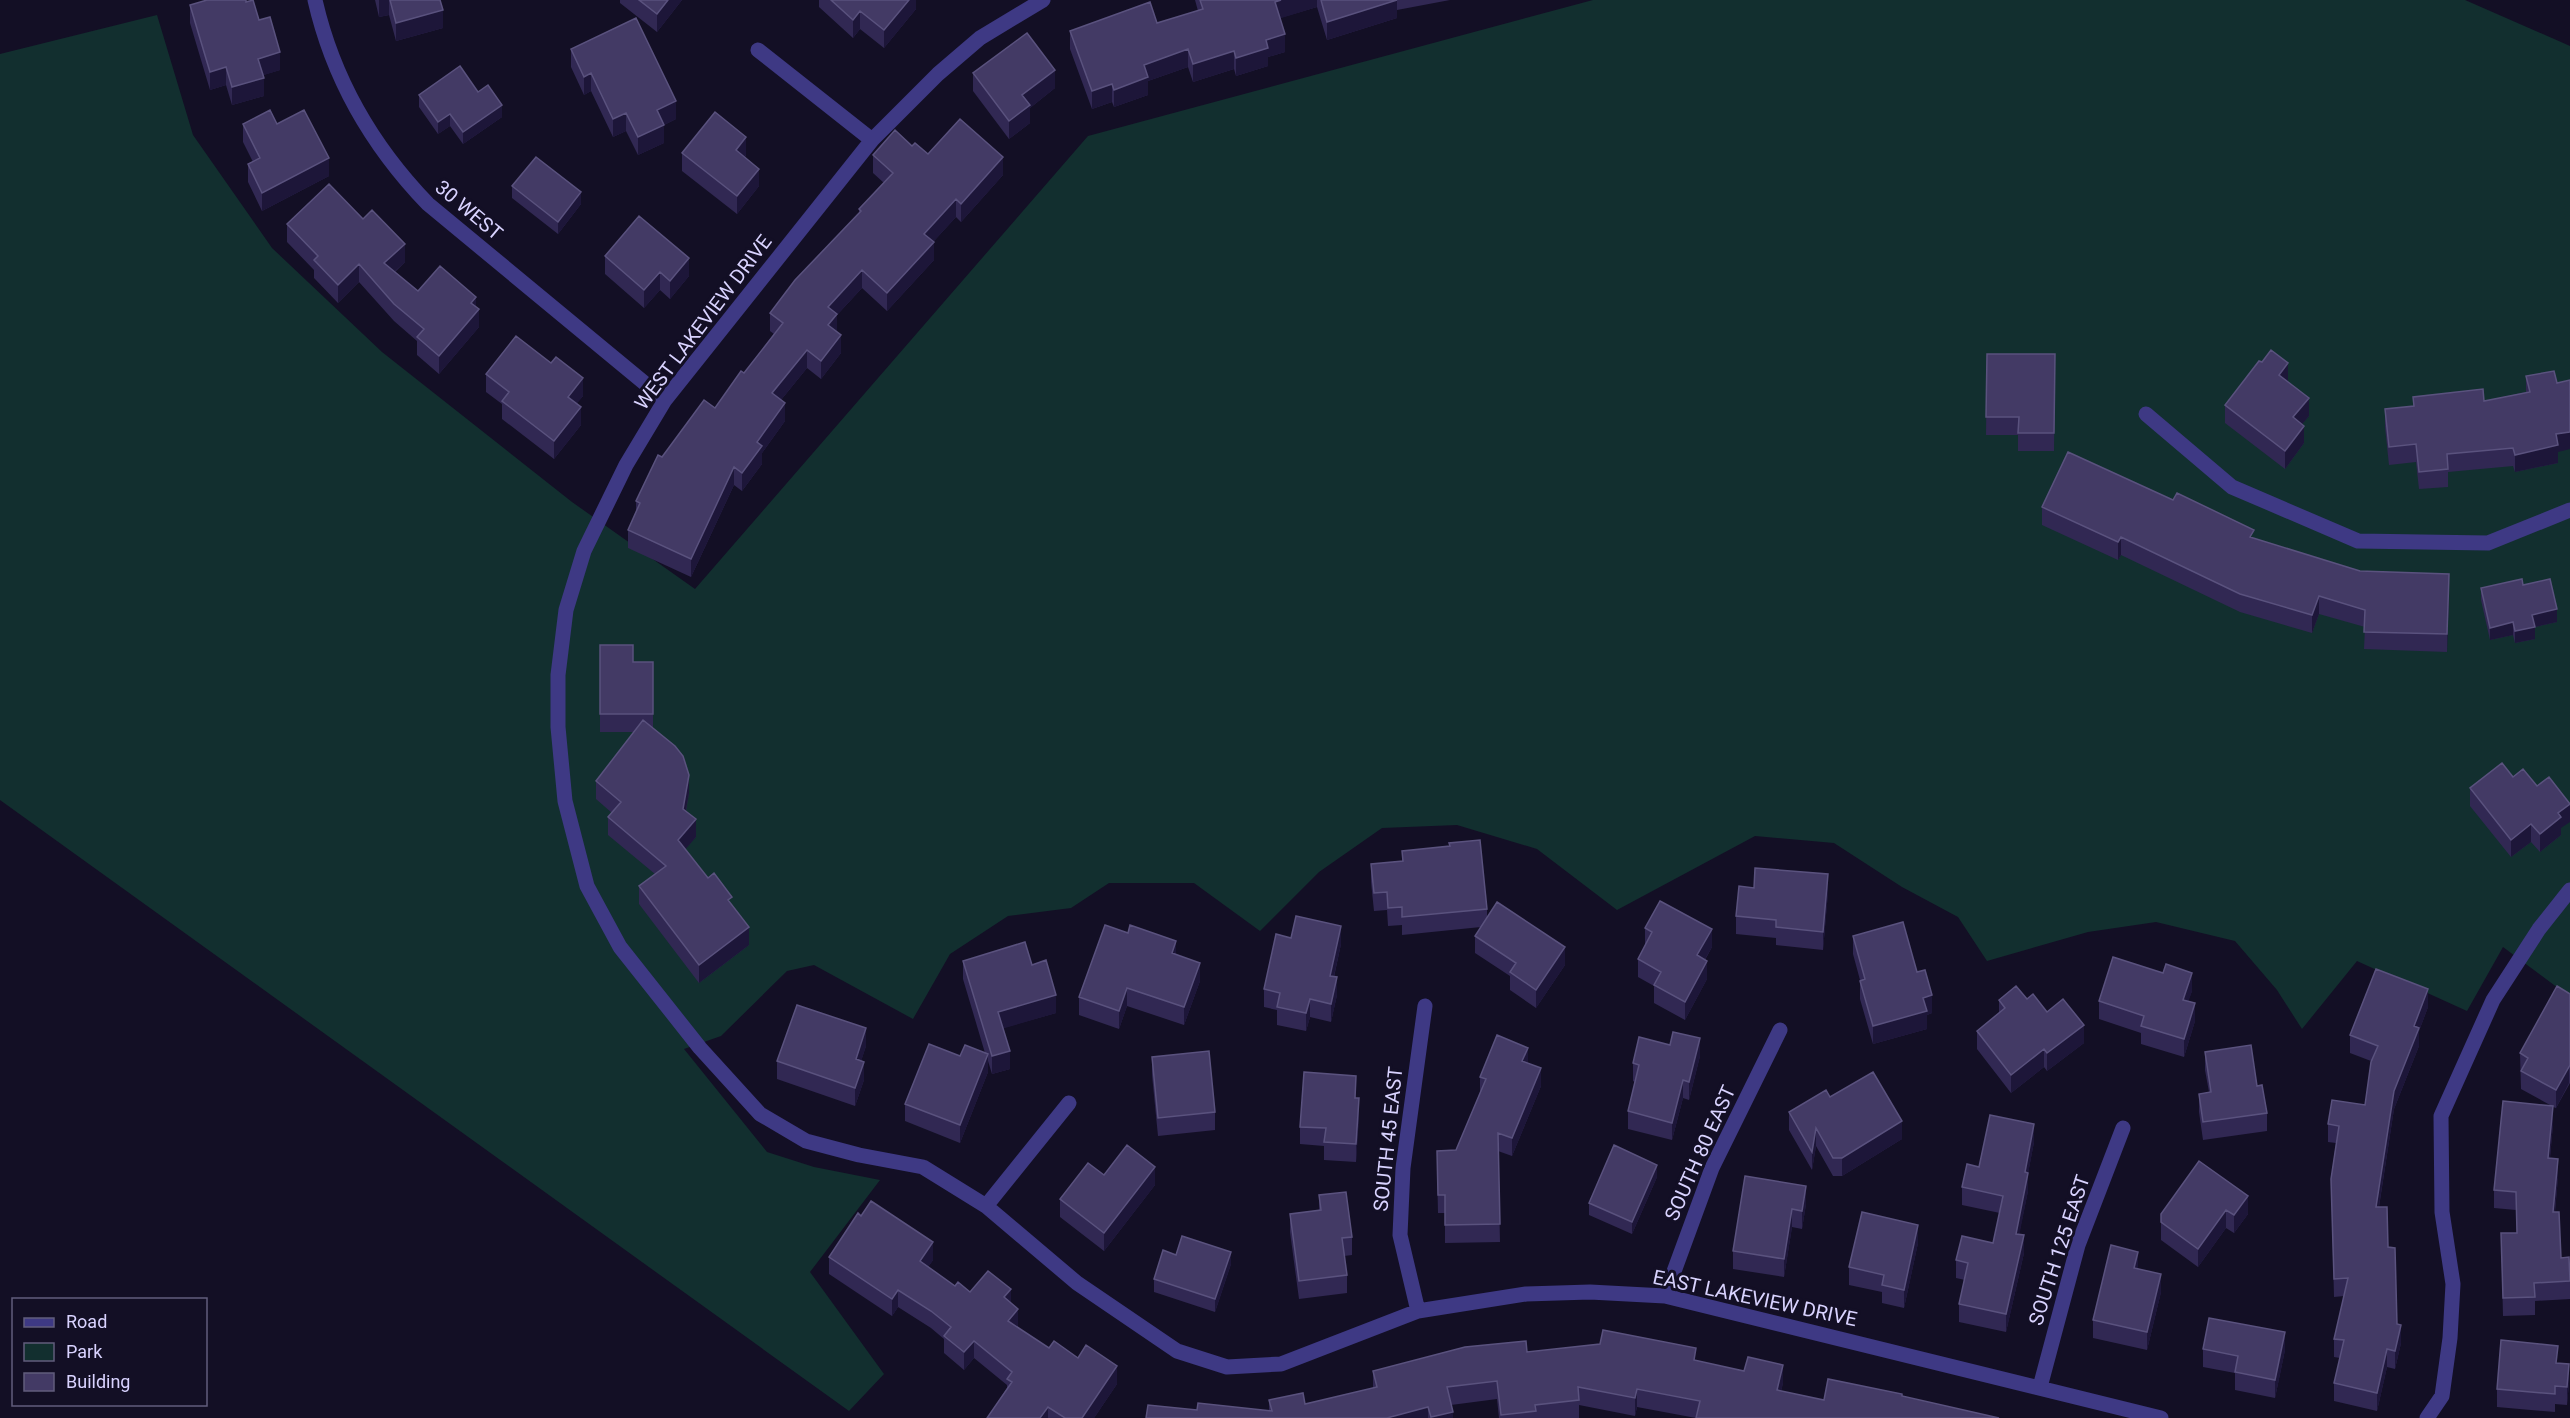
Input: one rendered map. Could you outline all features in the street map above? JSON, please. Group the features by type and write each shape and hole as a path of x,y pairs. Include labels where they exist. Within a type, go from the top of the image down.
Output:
{"street":[{"name":"30 WEST","path":"315,0 328,47 353,105 380,149 406,182 428,204 665,400"},
{"path":"758,50 872,140 938,74 980,38 1043,0"},
{"name":"WEST LAKEVIEW DRIVE","path":"872,140 665,400 626,465 584,551 566,610 558,675 558,727 565,801 587,886 620,947 700,1048 760,1114 806,1141 859,1155 923,1167 986,1206"},
{"path":"2146,414 2232,487 2358,540 2488,543 2570,510"},
{"path":"2427,1418 2442,1396 2450,1338 2453,1284 2442,1212 2441,1116 2493,1000 2539,928 2570,890"},
{"name":"SOUTH 45 EAST","path":"1418,1311 1400,1235 1403,1168 1425,1006"},
{"name":"SOUTH 80 EAST","path":"1665,1296 1712,1168 1780,1030"},
{"path":"986,1206 1069,1103"},
{"name":"SOUTH 125 EAST","path":"2040,1387 2078,1245 2123,1128"},
{"name":"EAST LAKEVIEW DRIVE","path":"986,1206 1077,1283 1177,1352 1227,1367 1281,1364 1418,1311 1526,1294 1590,1292 1665,1296 2162,1418"}],"green space":[{"path":"1593,0 2465,0 2570,46 2570,997 2503,947 2467,1011 2357,961 2302,1029 2277,990 2235,941 2156,922 2088,932 1987,961 1958,917 1902,887 1834,843 1755,836 1617,910 1537,849 1457,825 1382,828 1319,872 1260,931 1194,883 1109,883 1071,908 1008,916 950,954 913,1019 814,965 787,971 721,1036 684,1049 767,1152 814,1167 880,1180 810,1272 884,1374 849,1411 0,800 0,54 157,15 193,135 272,248 382,352 572,502 695,589 1088,136"}],"building":[{"path":"207,0 246,0 246,2 253,0 259,20 270,17 280,52 258,59 264,78 232,87 226,67 210,72 190,5"},
{"path":"390,0 440,0 443,10 396,23"},
{"path":"639,0 668,0 657,14"},
{"path":"831,0 909,0 884,30 860,11 853,20"},
{"path":"1200,0 1281,0 1275,2 1285,34 1266,40 1268,48 1236,58 1234,51 1193,64 1188,49 1144,65 1148,77 1114,90 1112,84 1092,91 1070,31 1150,2 1157,23 1203,9"},
{"path":"1321,0 1397,0 1327,22"},
{"path":"636,18 676,101 657,110 664,125 638,137 626,113 613,119 591,73 584,77 571,49"},
{"path":"1027,33 1055,70 1022,95 1030,105 1009,121 973,73"},
{"path":"460,66 478,92 488,85 502,105 463,132 450,114 438,122 419,95"},
{"path":"270,110 277,124 304,110 329,158 262,193 248,164 260,158 243,124"},
{"path":"715,112 746,137 736,150 759,169 737,196 682,153"},
{"path":"960,119 1003,157 961,204 956,199 924,234 934,242 887,293 862,270 828,307 837,314 828,325 841,335 821,361 807,350 772,393 785,403 757,442 762,446 742,473 734,467 691,559 628,530 640,503 636,501 658,455 662,457 704,400 715,408 741,371 744,373 783,323 770,313 795,280 861,211 859,209 893,173 873,155 895,130 912,146 915,143 928,154"},
{"path":"536,157 581,192 558,222 512,186"},
{"path":"329,184 363,219 372,210 405,244 384,263 418,291 440,266 476,297 471,303 479,309 439,356 417,337 424,329 394,304 359,264 338,285 314,260 318,256 287,224"},
{"path":"639,216 689,258 670,281 660,272 644,290 605,256"},
{"path":"516,336 551,363 556,357 583,378 568,397 581,407 554,441 502,401 509,392 486,374"},
{"path":"2271,350 2288,363 2279,375 2309,398 2293,417 2304,426 2285,451 2225,405 2259,361 2262,362"},
{"path":"1987,354 2055,354 2054,433 2018,433 2019,417 1986,417"},
{"path":"2554,371 2557,383 2570,380 2570,432 2556,434 2558,445 2515,455 2513,448 2447,454 2448,469 2419,472 2416,444 2389,447 2385,409 2414,406 2413,397 2483,389 2484,401 2530,392 2526,376"},
{"path":"2068,452 2173,500 2177,493 2254,530 2250,537 2360,571 2449,574 2447,634 2364,632 2365,610 2319,596 2312,615 2240,594 2121,537 2118,542 2042,507"},
{"path":"2522,579 2523,585 2550,579 2557,609 2532,615 2535,627 2515,631 2513,622 2490,628 2481,588"},
{"path":"600,645 633,645 633,662 653,662 653,714 600,714"},
{"path":"643,720 675,746 683,756 689,775 683,809 696,819 678,840 708,878 714,873 732,897 728,900 749,927 699,965 639,886 666,866 608,817 621,802 596,781"},
{"path":"2502,763 2513,777 2523,769 2537,786 2549,777 2570,804 2558,813 2561,817 2540,834 2531,824 2511,840 2470,788"},
{"path":"1480,840 1487,909 1402,917 1402,907 1388,908 1387,892 1374,893 1371,864 1403,861 1402,851"},
{"path":"1755,868 1828,874 1823,932 1776,927 1776,920 1736,916 1739,886 1754,888"},
{"path":"1660,901 1712,929 1697,955 1707,961 1685,1002 1654,985 1661,972 1638,959 1652,932 1645,928"},
{"path":"1497,902 1565,947 1536,990 1510,972 1516,963 1475,936"},
{"path":"1296,916 1341,926 1330,976 1337,977 1331,1004 1310,999 1306,1013 1277,1007 1280,993 1264,989 1276,934 1291,938"},
{"path":"1903,922 1917,972 1925,970 1932,995 1923,998 1927,1011 1873,1026 1860,981 1865,979 1853,936"},
{"path":"1105,925 1128,933 1130,925 1176,941 1172,953 1200,963 1184,1007 1127,988 1119,1011 1079,997"},
{"path":"1025,942 1032,965 1046,960 1056,995 998,1012 1010,1051 992,1056 963,961"},
{"path":"2113,957 2163,973 2166,964 2192,973 2183,1000 2195,1003 2184,1039 2141,1026 2144,1016 2099,1001"},
{"path":"2376,969 2428,989 2414,1026 2419,1028 2394,1091 2376,1207 2387,1207 2388,1247 2395,1248 2397,1324 2401,1325 2395,1351 2387,1349 2377,1393 2334,1383 2344,1340 2334,1339 2348,1278 2334,1279 2331,1179 2339,1126 2328,1124 2332,1100 2365,1105 2371,1062 2378,1046 2350,1035"},
{"path":"2016,986 2027,999 2033,994 2047,1012 2063,999 2084,1025 2047,1053 2044,1049 2011,1075 1977,1031 2005,1008 1999,1000"},
{"path":"2557,986 2570,994 2570,1065 2556,1090 2521,1071 2528,1058 2520,1053"},
{"path":"797,1005 866,1028 856,1059 864,1062 855,1088 777,1061"},
{"path":"1673,1032 1700,1038 1689,1082 1683,1080 1672,1123 1628,1111 1639,1065 1633,1063 1639,1037 1670,1045"},
{"path":"1497,1035 1528,1048 1522,1061 1541,1068 1512,1138 1498,1133 1500,1224 1445,1225 1445,1195 1438,1195 1437,1151 1456,1150 1486,1079 1480,1077"},
{"path":"929,1044 960,1056 965,1045 988,1054 960,1125 905,1104"},
{"path":"2251,1045 2257,1086 2262,1085 2267,1113 2203,1122 2199,1094 2211,1092 2205,1052"},
{"path":"1209,1051 1215,1112 1158,1118 1152,1057"},
{"path":"1304,1072 1356,1076 1355,1098 1359,1098 1356,1144 1324,1142 1326,1128 1300,1127"},
{"path":"1873,1072 1902,1121 1842,1158 1833,1158 1816,1128 1812,1152 1789,1112 1826,1090 1830,1097"},
{"path":"2503,1101 2553,1106 2548,1158 2558,1159 2553,1212 2559,1212 2561,1258 2569,1257 2570,1281 2534,1283 2535,1297 2503,1298 2501,1233 2517,1233 2516,1192 2494,1190"},
{"path":"1990,1115 2034,1124 2025,1172 2028,1173 2016,1234 2024,1235 2006,1314 1959,1304 1968,1263 1956,1260 1962,1236 1993,1243 2003,1196 1962,1187 1967,1164 1979,1167"},
{"path":"1127,1145 1155,1167 1104,1233 1060,1199 1088,1163 1104,1175"},
{"path":"1614,1145 1657,1165 1632,1222 1589,1203"},
{"path":"2199,1161 2248,1196 2234,1215 2226,1210 2198,1249 2161,1222 2161,1214"},
{"path":"1745,1176 1806,1186 1802,1211 1792,1209 1784,1259 1733,1251"},
{"path":"1346,1192 1352,1237 1342,1238 1347,1275 1299,1281 1290,1214 1321,1210 1319,1195"},
{"path":"871,1201 933,1242 920,1261 955,1286 958,1282 970,1292 988,1271 1011,1289 1004,1297 1018,1309 1008,1321 1049,1348 1054,1341 1078,1358 1086,1345 1117,1366 1082,1418 1065,1418 1048,1407 1040,1418 987,1418 1012,1382 1007,1379 1012,1372 974,1341 964,1352 944,1336 951,1327 898,1290 892,1299 829,1257 858,1213 861,1216"},
{"path":"1862,1212 1918,1225 1904,1290 1882,1285 1884,1275 1849,1267"},
{"path":"1182,1236 1231,1252 1215,1299 1154,1279 1163,1250 1176,1255"},
{"path":"2111,1245 2138,1252 2134,1268 2161,1274 2147,1332 2093,1320"},
{"path":"2209,1318 2285,1332 2275,1380 2235,1372 2238,1356 2203,1349"},
{"path":"1603,1330 1696,1348 1694,1360 1744,1371 1748,1357 1783,1365 1777,1390 1824,1400 1828,1379 1902,1394 1902,1396 1999,1418 1696,1418 1700,1401 1637,1389 1635,1398 1578,1387 1579,1400 1535,1405 1536,1411 1501,1415 1497,1381 1447,1387 1453,1412 1431,1417 1428,1407 1387,1418 1146,1418 1148,1405 1197,1410 1198,1403 1272,1411 1269,1400 1303,1393 1305,1404 1377,1387 1373,1371 1465,1347 1526,1341 1527,1352 1600,1344"},
{"path":"2501,1340 2558,1346 2556,1363 2569,1364 2567,1387 2555,1386 2555,1394 2497,1389"}]}
